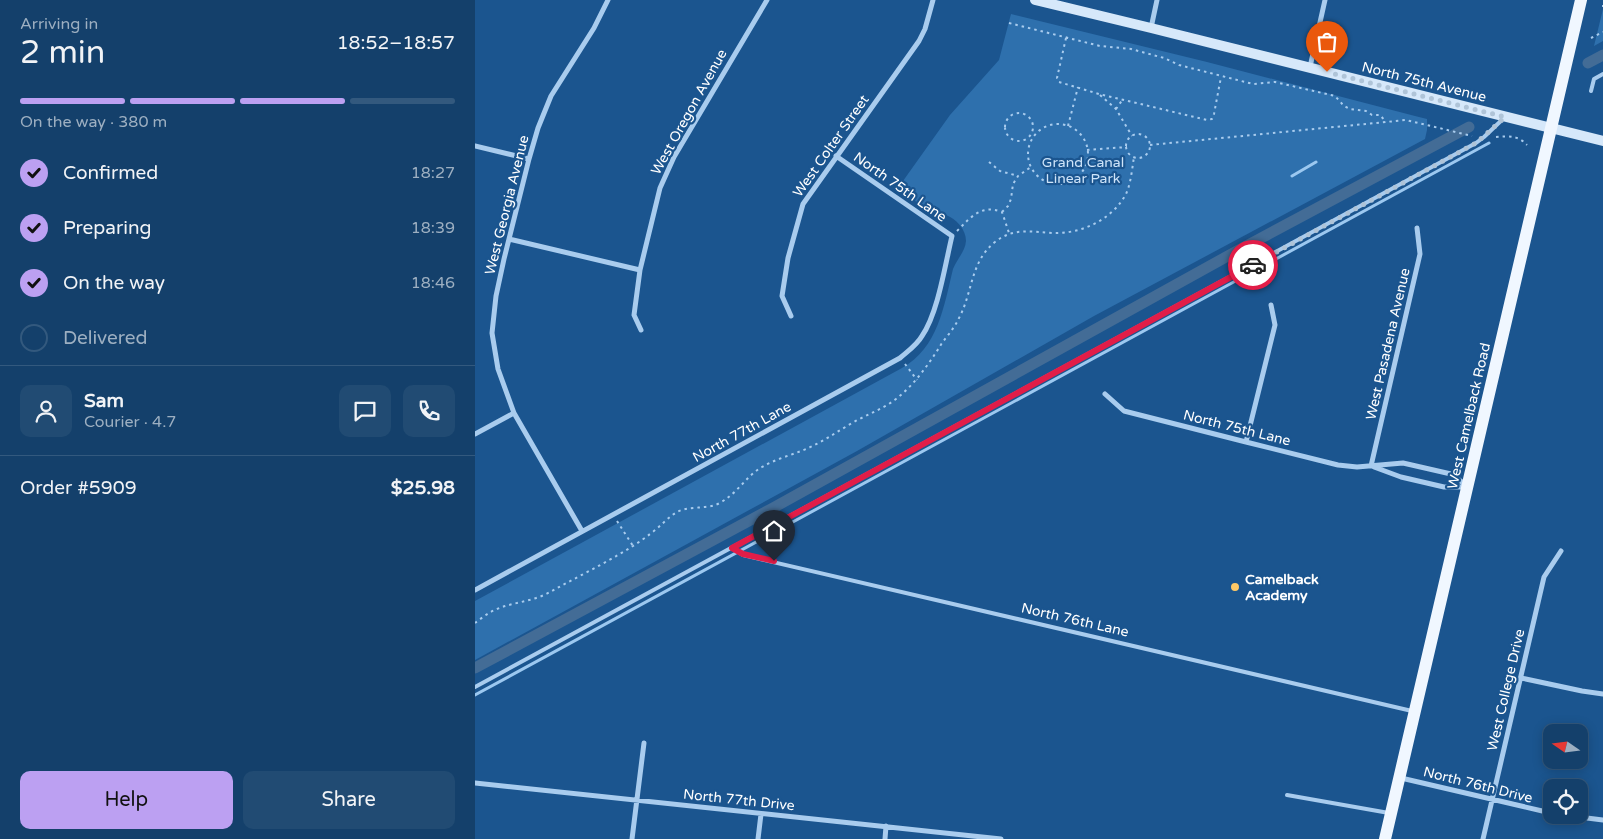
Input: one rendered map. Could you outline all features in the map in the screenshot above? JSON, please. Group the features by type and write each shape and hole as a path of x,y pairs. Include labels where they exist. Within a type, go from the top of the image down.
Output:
{"main road":[{"name":"North 75th Avenue","path":"1035,0 1603,141"},
{"name":"West Camelback Road","path":"1385,839 1581,0"}],"street":[{"name":"West Georgia Avenue","path":"582,531 514,413 498,369 492,333 496,296 538,128 551,96 594,28 608,0"},
{"name":"West Oregon Avenue","path":"641,330 634,314 640,270 660,188 674,157 767,0"},
{"name":"West Colter Street","path":"791,316 782,296 787,265 803,204 919,40 925,29 933,0"},
{"path":"1151,28 1157,0"},
{"path":"1310,67 1325,0"},
{"path":"475,146 529,159"},
{"name":"North 75th Lane","path":"836,156 952,236"},
{"name":"West Pasadena Avenue","path":"1371,466 1420,254 1417,228"},
{"name":"North 77th Lane","path":"475,590 900,358 913,348 930,323 952,236"},
{"path":"509,239 640,270"},
{"path":"1246,442 1275,325 1271,305"},
{"name":"North 75th Lane","path":"1105,394 1124,411 1246,442 1338,465 1357,467 1403,463 1451,474 1468,486"},
{"path":"475,434 514,413"},
{"name":"North 75th Lane","path":"1371,466 1401,477 1444,487 1468,486"},
{"name":"West College Drive","path":"1483,839 1544,577 1561,551"},
{"path":"1521,678 1582,692 1603,694"},
{"path":"632,839 644,743"},
{"name":"North 76th Drive","path":"1400,778 1543,811"},
{"name":"North 77th Drive","path":"475,784 1001,839"},
{"path":"758,839 761,814"},
{"path":"1588,818 1603,820"},
{"path":"885,839 886,826"}],"lane":[{"path":"1591,91 1594,80 1603,74"},
{"path":"475,687 734,549 1270,255 1483,137 1505,117"},
{"name":"North 76th Lane","path":"734,549 743,554 1415,712"},
{"path":"1287,795 1391,813"}],"path":[{"path":"1009,23 1100,46 1131,49 1221,77 1253,84 1275,82 1335,96 1344,106 1372,115 1380,115 1386,122"},
{"path":"1591,38 1603,32"},
{"path":"1066,38 1057,78 1059,82 1099,94 1207,120 1212,118 1214,114 1221,77"},
{"path":"1068,126 1078,87"},
{"path":"1099,94 1116,109 1132,136"},
{"path":"1116,109 1123,99"},
{"path":"1018,113 1024,114 1031,120 1033,125 1031,133 1025,139 1015,140 1010,137 1005,127 1007,119 1018,113"},
{"path":"1150,145 1406,120 1476,137"},
{"path":"1051,124 1068,126 1077,131 1084,140 1087,150 1086,163 1075,178 1067,182 1048,182 1042,179 1031,167 1028,150 1039,130 1051,124"},
{"path":"1031,133 1034,136"},
{"path":"1136,134 1144,135 1150,145 1148,152 1142,157 1130,154 1127,148 1128,141 1136,134"},
{"path":"1483,137 1517,137 1527,145"},
{"path":"1087,150 1127,148"},
{"path":"475,623 489,613 503,607 535,599 549,593 633,546 679,511 715,505 729,497 760,468 821,442 853,422 895,400 917,380 959,319 966,304 972,277 985,252 996,241 1009,234 1034,230 1055,233 1071,232 1087,227 1102,219 1115,209 1126,194 1131,178 1134,156"},
{"path":"989,162 1000,171 1018,176"},
{"path":"1002,212 1011,200 1013,184 1018,176 1031,167"},
{"path":"952,236 982,210 989,209 1002,212"},
{"path":"1002,212 1009,234"},
{"path":"900,358 917,380"},
{"path":"613,515 633,546"}],"green space":[{"path":"1603,9 1603,41 1594,46"},
{"name":"Grand Canal Linear Park","path":"1011,14 1427,119 1425,139 1094,316 857,451 475,660 475,601 902,368 914,360 924,349 938,325 953,269 963,252 966,237 960,225 953,219 930,211 898,188 950,115 999,60"}],"waterway":[{"path":"1588,63 1603,55"},
{"path":"475,668 771,509 1235,252 1469,127"},
{"path":"475,695 1489,143"},
{"path":"1292,176 1316,162"}],"way so far":[{"path":"1253,265 1476,143 1505,117 1327,72"}],"place":[{"name":"Camelback Academy","path":"1235,587"}],"route":[{"path":"774,561 743,554 732,548 1253,265"}]}
